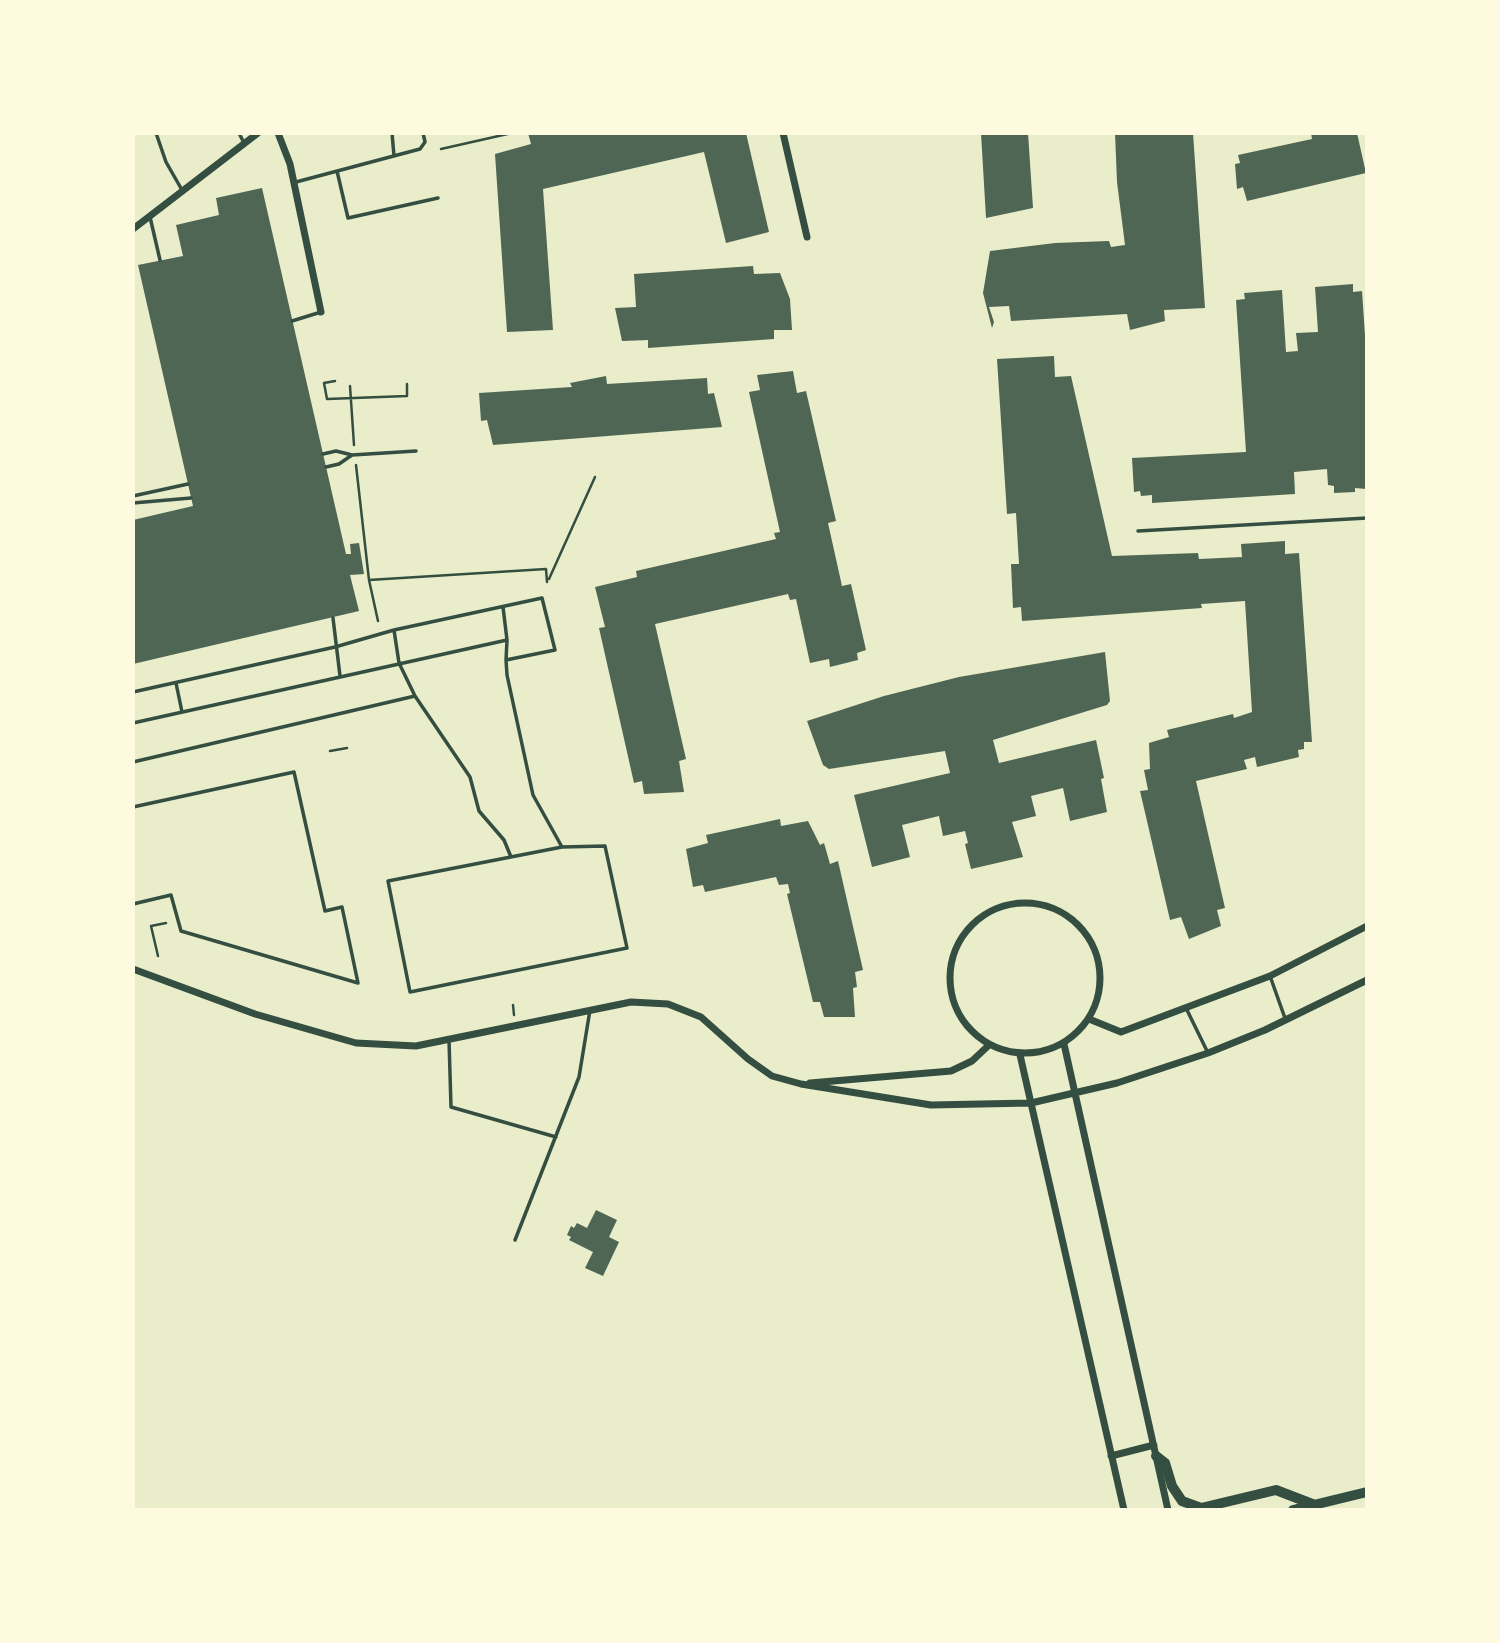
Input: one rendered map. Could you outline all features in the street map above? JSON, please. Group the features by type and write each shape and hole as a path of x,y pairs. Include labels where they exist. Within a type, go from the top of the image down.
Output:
{"main road":[{"path":"1155,1451 1165,1463 1172,1486 1182,1501 1201,1508 1276,1490 1315,1504"},
{"path":"1293,1510 1367,1492"}],"street":[{"path":"133,229 258,133"},
{"path":"278,133 290,164 321,312"},
{"path":"783,133 807,237"},
{"path":"1020,901 1041,905 1069,919 1082,931 1093,948 1098,971 1097,996 1089,1019 1076,1035 1064,1044 1035,1054 1009,1053 989,1045 964,1017 954,994 952,969 958,945 967,930 984,913 1000,905 1020,901"},
{"path":"1089,1019 1121,1032 1270,976 1367,926"},
{"path":"133,969 255,1014 356,1043 416,1046 631,1002 668,1004 701,1017 748,1059 772,1076 801,1084 932,1105 1031,1103 1075,1095 1208,1053 1286,1021 1367,981"},
{"path":"1064,1044 1168,1510"},
{"path":"801,1084 951,1070 972,1061 989,1045"},
{"path":"1020,1055 1124,1510"},
{"path":"1111,1455 1155,1451"}],"lane":[{"path":"156,133 166,162 182,190"},
{"path":"239,133 244,143"},
{"path":"392,133 394,156"},
{"path":"294,183 420,149 425,142 423,133"},
{"path":"337,172 348,218 438,198"},
{"path":"150,215 160,260"},
{"path":"292,321 321,312"},
{"path":"323,454 335,451 352,454 416,451"},
{"path":"326,467 339,464 352,454"},
{"path":"133,496 188,484"},
{"path":"133,503 191,498"},
{"path":"1138,531 1367,518"},
{"path":"133,692 542,598 555,650 506,660"},
{"path":"503,607 508,640 507,675 533,795 562,847"},
{"path":"333,618 340,677"},
{"path":"394,630 399,663 415,696 470,777 479,811 504,840 511,857"},
{"path":"133,723 508,640"},
{"path":"176,683 182,712"},
{"path":"133,762 415,696"},
{"path":"133,807 294,772 325,911 342,907 358,983 181,931 171,895 133,904"},
{"path":"605,846 626,948 410,992 388,881 511,857 562,847 605,846"},
{"path":"1270,976 1286,1021"},
{"path":"1186,1008 1208,1053"},
{"path":"515,1240 579,1077 590,1010"},
{"path":"449,1040 451,1107 556,1137"}],"path":[{"path":"441,149 512,133"},
{"path":"335,381 324,383 327,399 407,396 407,384"},
{"path":"351,386 352,418"},
{"path":"369,580 546,569 547,582 596,477"},
{"path":"357,483 369,580 378,621"},
{"path":"330,751 347,748"},
{"path":"158,956 151,926 166,923"},
{"path":"513,1005 514,1016"}],"building":[{"path":"528,133 746,133 769,232 726,243 704,152 543,189 553,330 507,332 495,154 531,144"},
{"path":"981,133 1028,133 1033,208 986,218"},
{"path":"1115,133 1193,133 1205,308 1164,310 1165,321 1130,330 1127,314 1011,321 1009,306 989,307 994,322 992,328 983,293 990,251 1055,243 1109,241 1111,247 1125,245 1117,182"},
{"path":"1311,133 1357,133 1366,173 1247,201 1243,187 1237,189 1235,164 1240,163 1238,155 1312,139"},
{"path":"262,188 346,554 351,554 350,544 359,543 364,574 350,575 359,611 133,664 133,520 193,506 138,265 183,256 176,225 219,215 216,198"},
{"path":"753,266 754,274 780,273 790,299 792,330 774,330 774,339 648,348 648,340 622,341 615,308 636,307 634,274"},
{"path":"1353,284 1353,292 1362,291 1367,365 1366,489 1355,488 1355,492 1334,493 1334,486 1328,485 1327,469 1294,472 1295,494 1152,503 1152,495 1141,496 1140,491 1134,492 1132,458 1246,452 1236,300 1245,299 1244,293 1282,290 1286,352 1298,351 1296,333 1318,332 1315,287"},
{"path":"1054,356 1055,377 1071,376 1112,556 1198,553 1199,559 1242,557 1241,544 1285,541 1285,554 1299,553 1312,742 1304,742 1304,749 1298,750 1299,757 1257,767 1255,757 1244,760 1247,769 1196,781 1225,908 1217,910 1221,926 1189,939 1181,917 1170,920 1140,791 1148,790 1144,770 1150,769 1149,743 1169,737 1167,730 1233,714 1234,718 1252,712 1245,601 1201,604 1202,608 1022,621 1021,607 1013,608 1011,564 1019,564 1016,513 1007,514 997,359"},
{"path":"793,371 797,393 806,391 836,521 828,523 842,586 851,584 866,650 857,653 858,660 830,667 829,659 810,663 796,599 790,600 788,594 655,624 686,759 679,761 684,792 644,794 642,781 634,783 599,628 605,627 595,587 637,577 636,571 776,539 774,533 780,532 749,392 760,390 757,375"},
{"path":"606,376 607,384 707,378 708,394 714,393 722,427 493,445 487,420 481,421 479,393 572,387 570,383"},
{"path":"1105,652 1110,701 1107,705 993,740 999,763 1096,740 1104,778 1101,779 1107,812 1070,821 1063,788 1031,796 1036,816 1012,822 1023,857 971,869 965,831 943,836 939,816 902,825 910,857 872,867 854,795 950,773 945,751 829,769 823,765 807,721 884,696 959,677"},
{"path":"780,819 781,826 808,821 820,845 824,843 830,864 838,861 863,970 855,972 855,1017 824,1017 820,1002 813,1002 787,894 790,893 788,884 779,885 776,877 705,892 703,885 693,887 686,849 708,843 706,835"},
{"path":"596,1210 617,1220 609,1237 619,1242 603,1276 585,1268 593,1252 569,1240 571,1237 567,1235 571,1226 574,1228 577,1223 587,1228"}]}
